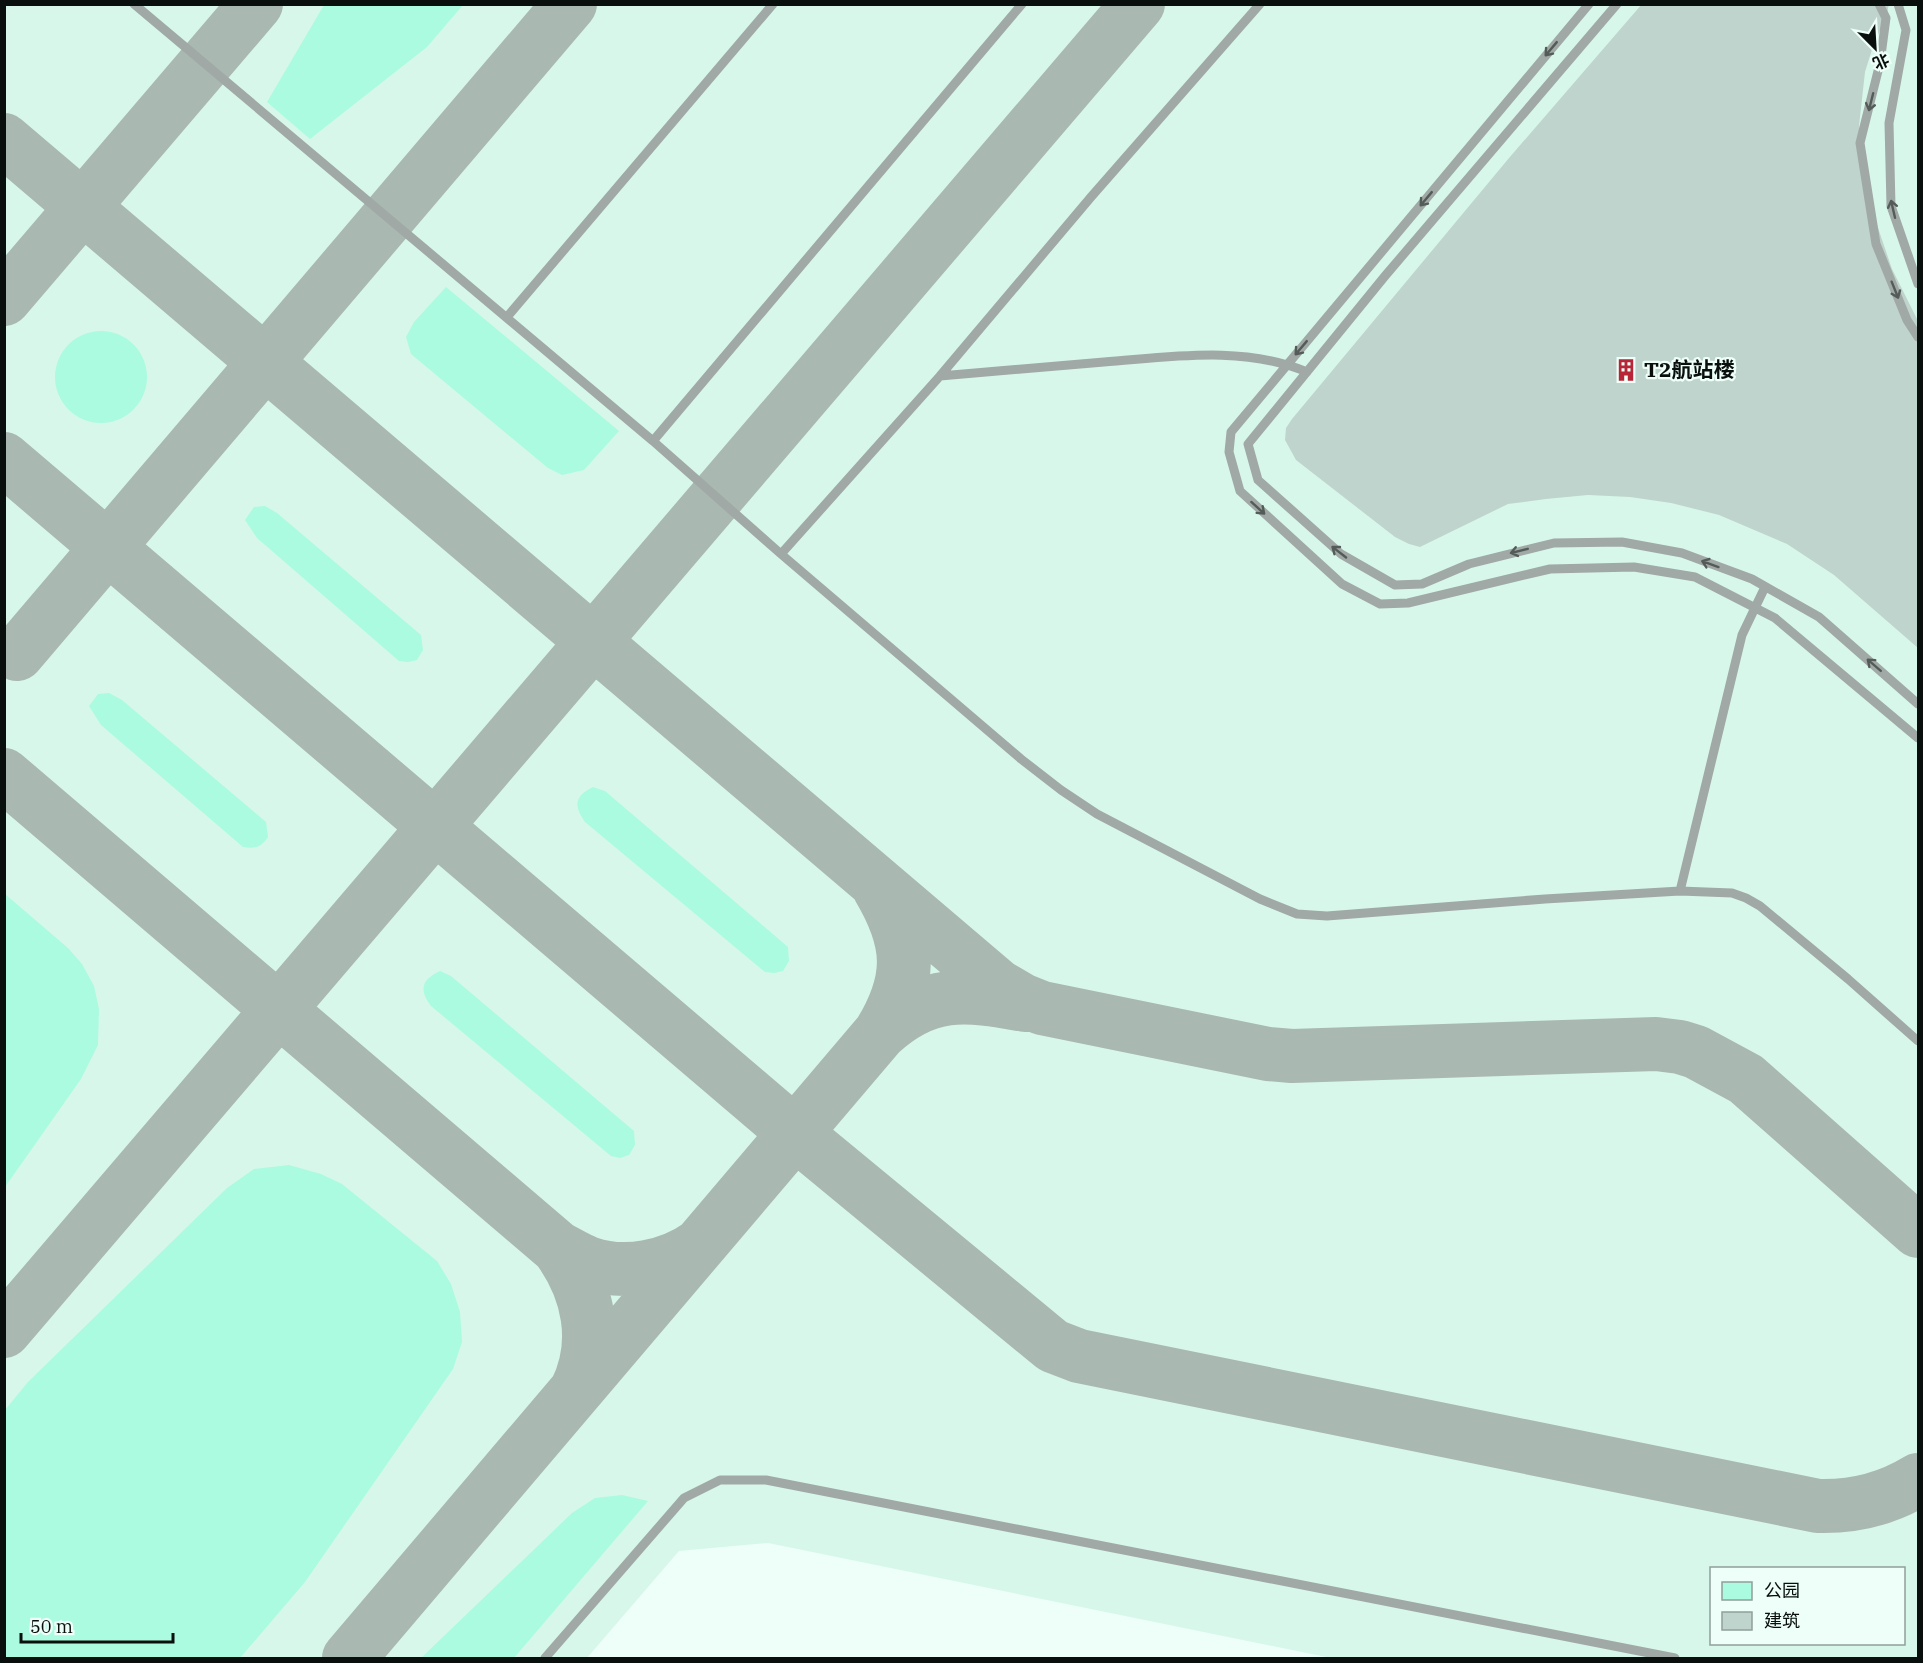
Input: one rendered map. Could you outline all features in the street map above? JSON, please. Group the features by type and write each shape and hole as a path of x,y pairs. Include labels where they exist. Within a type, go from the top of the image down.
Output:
{"lane":[{"path":"134,4 653,441 781,554 1021,759 1097,814 1277,907 1297,914 1327,916 1680,891 1732,893 1760,906 1918,1041"},
{"path":"507,317 773,4"},
{"path":"653,441 1022,4"},
{"path":"781,554 940,376 1091,196 1260,4"},
{"path":"1589,4 1231,432 1229,452 1240,491 1342,584 1380,604 1408,603 1550,569 1634,567 1695,577 1775,618 1918,738"},
{"path":"1617,4 1385,276 1248,444 1258,480 1341,554 1395,585 1422,584 1469,564 1554,543 1622,542 1682,553 1752,579 1818,617 1918,704"},
{"path":"1879,4 1886,18 1885,29 1880,63 1860,143 1876,244 1908,320 1918,337"},
{"path":"1898,4 1906,30 1889,123 1891,206 1918,284"},
{"path":"940,376 1223,354 1288,364 1307,372"},
{"path":"1680,891 1742,635 1765,586"},
{"path":"545,1659 684,1498 720,1480 766,1480 1675,1659"}],"shaded area":[{"path":"5,5 1918,5 1918,1658 1331,1658 768,1543 679,1551 587,1658 5,1658"}],"green space":[{"path":"324,5 463,5 427,47 310,139 267,102"},
{"path":"446,287 619,431 584,470 562,475 548,468 411,354 406,337 414,322"},
{"path":"101,331 119,334 134,344 144,359 147,377 144,395 134,410 119,420 101,423 83,420 68,410 58,395 55,377 58,359 68,344 83,334"},
{"path":"265,506 277,513 421,635 423,650 417,660 399,661 257,538 245,520 254,507"},
{"path":"109,693 122,700 266,822 268,837 263,843 255,847 243,847 101,725 89,706 98,694"},
{"path":"593,787 605,791 788,947 789,961 783,971 765,972 585,822 579,811 578,802 582,794"},
{"path":"5,894 68,948 82,964 94,986 99,1009 98,1045 81,1079 5,1187"},
{"path":"440,971 451,976 634,1131 635,1145 629,1155 620,1158 611,1156 431,1006 425,995 424,986 429,978"},
{"path":"289,1165 321,1174 342,1184 437,1261 451,1284 460,1312 462,1342 453,1369 305,1582 240,1658 5,1658 5,1410 28,1382 227,1188 254,1169"},
{"path":"622,1495 648,1501 514,1658 421,1658 572,1513 595,1498"}],"building":[{"name":"T2航站楼","path":"1642,4 1889,4 1886,18 1874,43 1865,72 1859,126 1863,165 1875,219 1892,269 1918,321 1918,648 1834,575 1787,544 1719,515 1671,503 1630,497 1588,495 1546,499 1508,504 1420,547 1395,537 1296,460 1285,440 1286,428 1292,419 1509,158"}],"taxiway":[{"path":"4,299 256,4"},
{"path":"17,654 570,4"},
{"path":"4,1331 1138,4"},
{"path":"4,140 998,986 1022,1000 1042,1008 1268,1054 1292,1056 1656,1044 1680,1047 1696,1052 1746,1079 1918,1231"},
{"path":"4,459 796,1134 1053,1346 1079,1356 1818,1506 1845,1505 1882,1497 1918,1480"},
{"path":"4,775 558,1248"},
{"path":"349,1658 880,1033 898,995 903,978 904,960 897,926 879,888"},
{"path":"880,1033 914,1009 948,998 965,997 1025,1005"},
{"path":"576,1391 588,1354 588,1317 577,1281 558,1248 576,1258 602,1267 632,1269 661,1264 688,1253 700,1245"}],"place":[{"name":"T2航站楼","path":"1626,370"}]}
